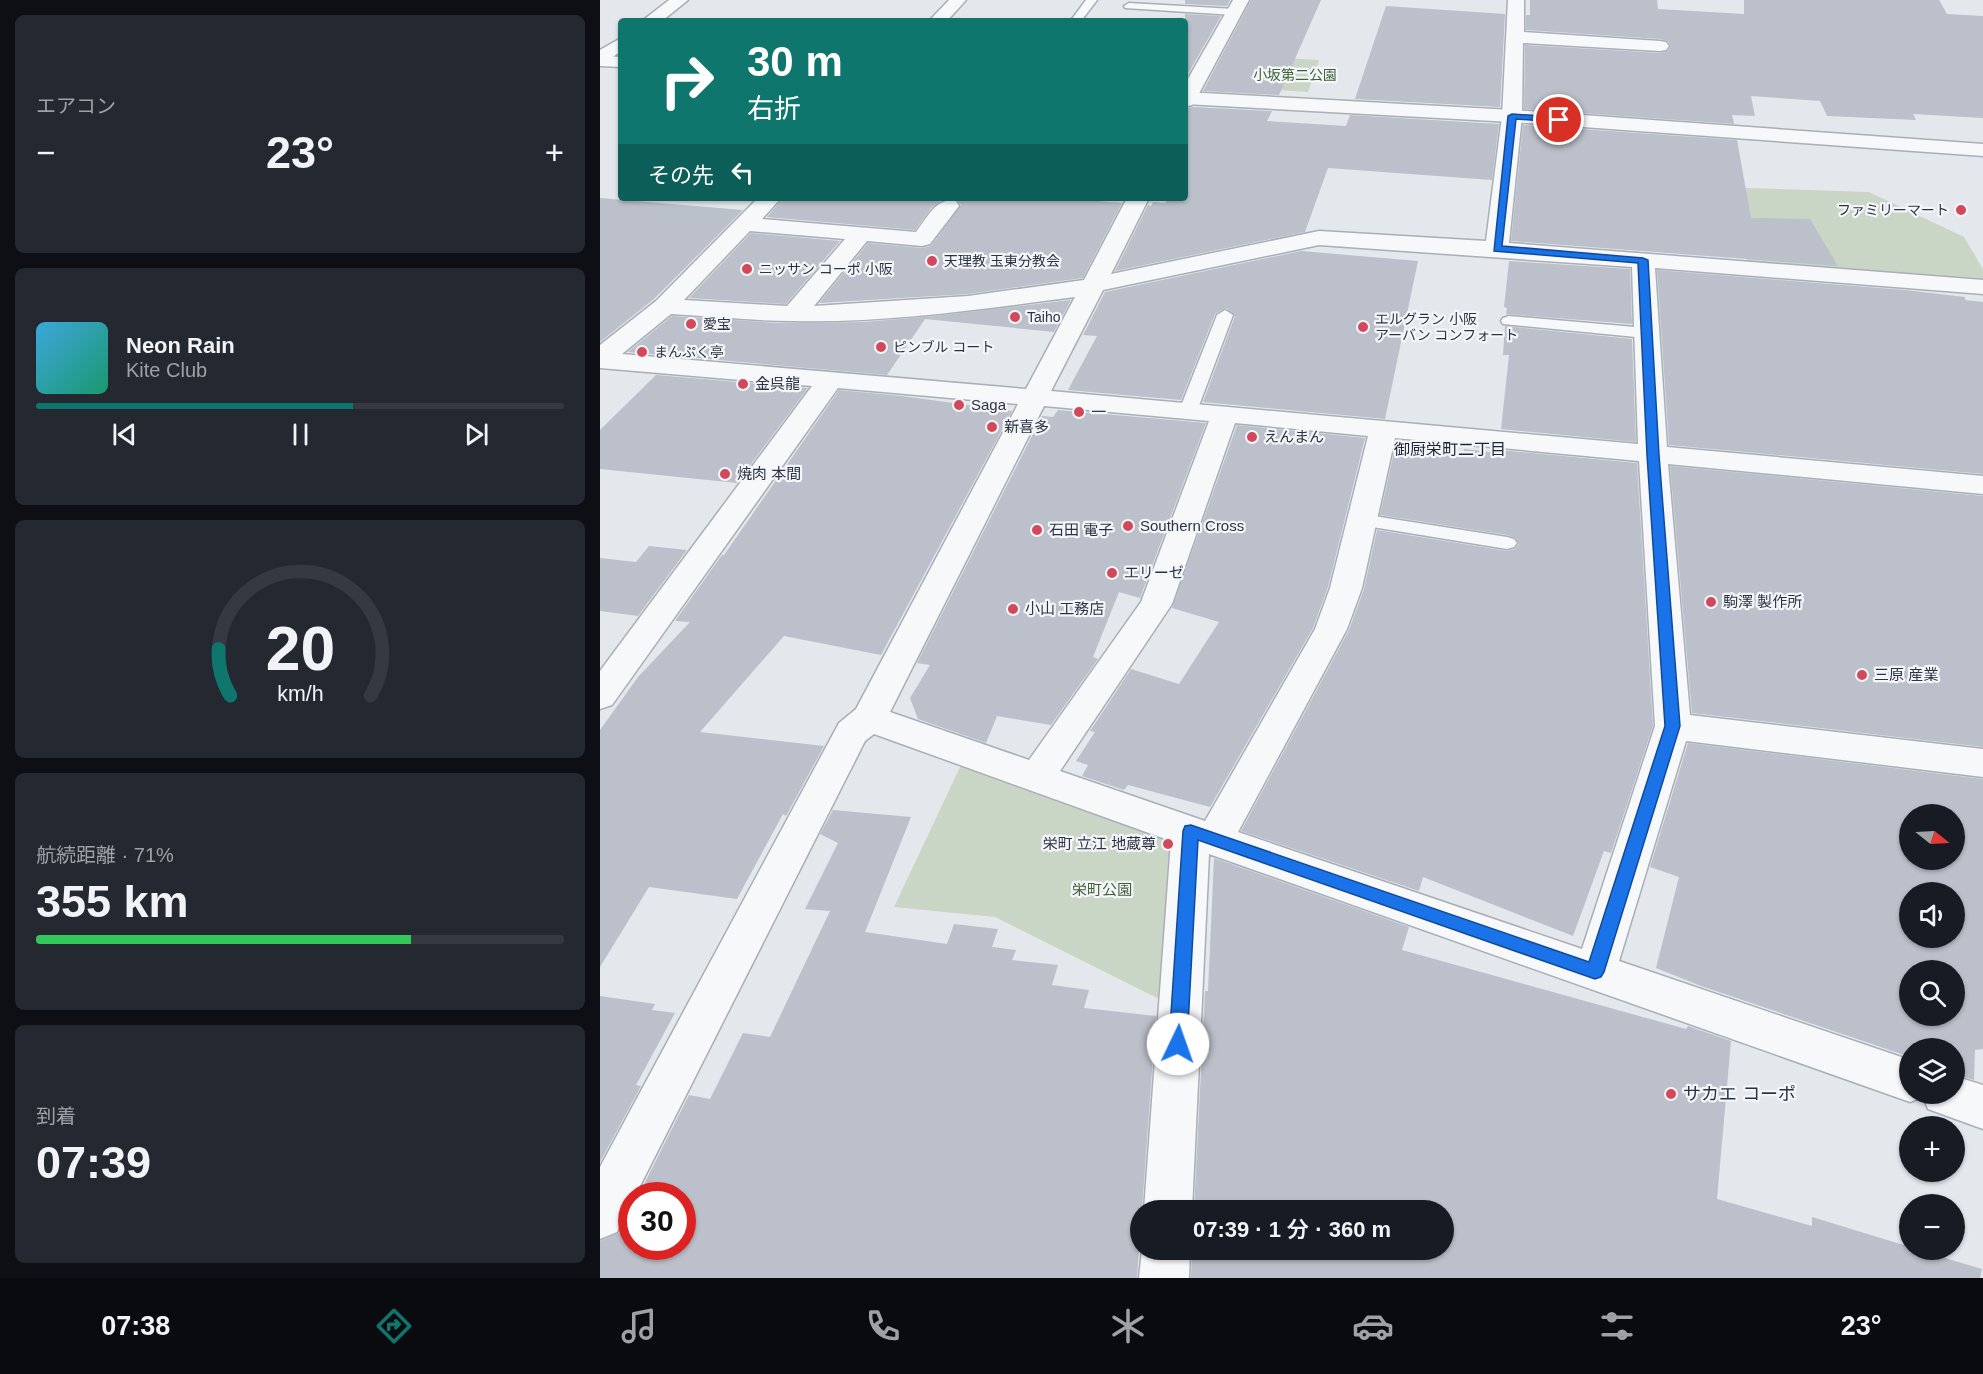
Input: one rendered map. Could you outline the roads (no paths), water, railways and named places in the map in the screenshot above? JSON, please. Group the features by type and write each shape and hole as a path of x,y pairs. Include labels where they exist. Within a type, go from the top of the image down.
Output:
{"street":[{"path":"655,18 680,0"},
{"path":"941,18 958,0"},
{"path":"1497,249 1512,116 1516,0"},
{"path":"1188,94 1237,6"},
{"path":"1515,37 1660,45"},
{"path":"600,60 618,45"},
{"path":"600,60 618,62"},
{"path":"1188,99 1512,116 1983,150"},
{"path":"600,355 615,348 665,306 767,201"},
{"path":"600,1215 852,732 869,718 1136,201"},
{"path":"745,224 922,239 948,206"},
{"path":"794,314 862,233"},
{"path":"665,306 794,314 968,303 1075,290 1318,238 1497,249 1983,286"},
{"path":"1595,972 1673,726 1653,455 1643,260"},
{"path":"600,360 1225,414 1983,485"},
{"path":"600,696 831,379"},
{"path":"1036,778 1156,604 1225,414"},
{"path":"1169,1200 1202,836 1331,629 1346,588 1383,430"},
{"path":"869,718 1899,1077"},
{"path":"1673,726 1983,763"},
{"path":"1965,1101 1983,1107"},
{"path":"1164,1278 1165,1260"}],"lane":[{"path":"1078,18 1092,0"},
{"path":"1129,6 1237,6"},
{"path":"1188,411 1225,315"},
{"path":"1509,321 1646,333"},
{"path":"1361,520 1507,543"}],"place":[{"name":"ファミリーマート","path":"1961,210"},
{"name":"天理教 玉東分教会","path":"932,261"},
{"name":"ニッサン コーポ 小阪","path":"747,269"},
{"name":"Taiho","path":"1015,317"},
{"name":"愛宝","path":"691,324"},
{"name":"エルグラン 小阪 アーバン コンフォート","path":"1363,327"},
{"name":"ピンブル コート","path":"881,347"},
{"name":"まんぷく亭","path":"642,352"},
{"name":"金呉龍","path":"743,384"},
{"name":"Saga","path":"959,405"},
{"name":"一","path":"1079,412"},
{"name":"新喜多","path":"992,427"},
{"name":"えんまん","path":"1252,437"},
{"name":"焼肉 本間","path":"725,474"},
{"name":"Southern Cross","path":"1128,526"},
{"name":"石田 電子","path":"1037,530"},
{"name":"エリーゼ","path":"1112,573"},
{"name":"駒澤 製作所","path":"1711,602"},
{"name":"小山 工務店","path":"1013,609"},
{"name":"三原 産業","path":"1862,675"},
{"name":"栄町 立江 地蔵尊","path":"1168,844"},
{"name":"サカエ コーポ","path":"1671,1094"}],"district":[{"name":"御厨栄町二丁目","path":"1450,449"}],"park label":[{"name":"小坂第二公園","path":"1295,75"},
{"name":"栄町公園","path":"1102,890"}]}
